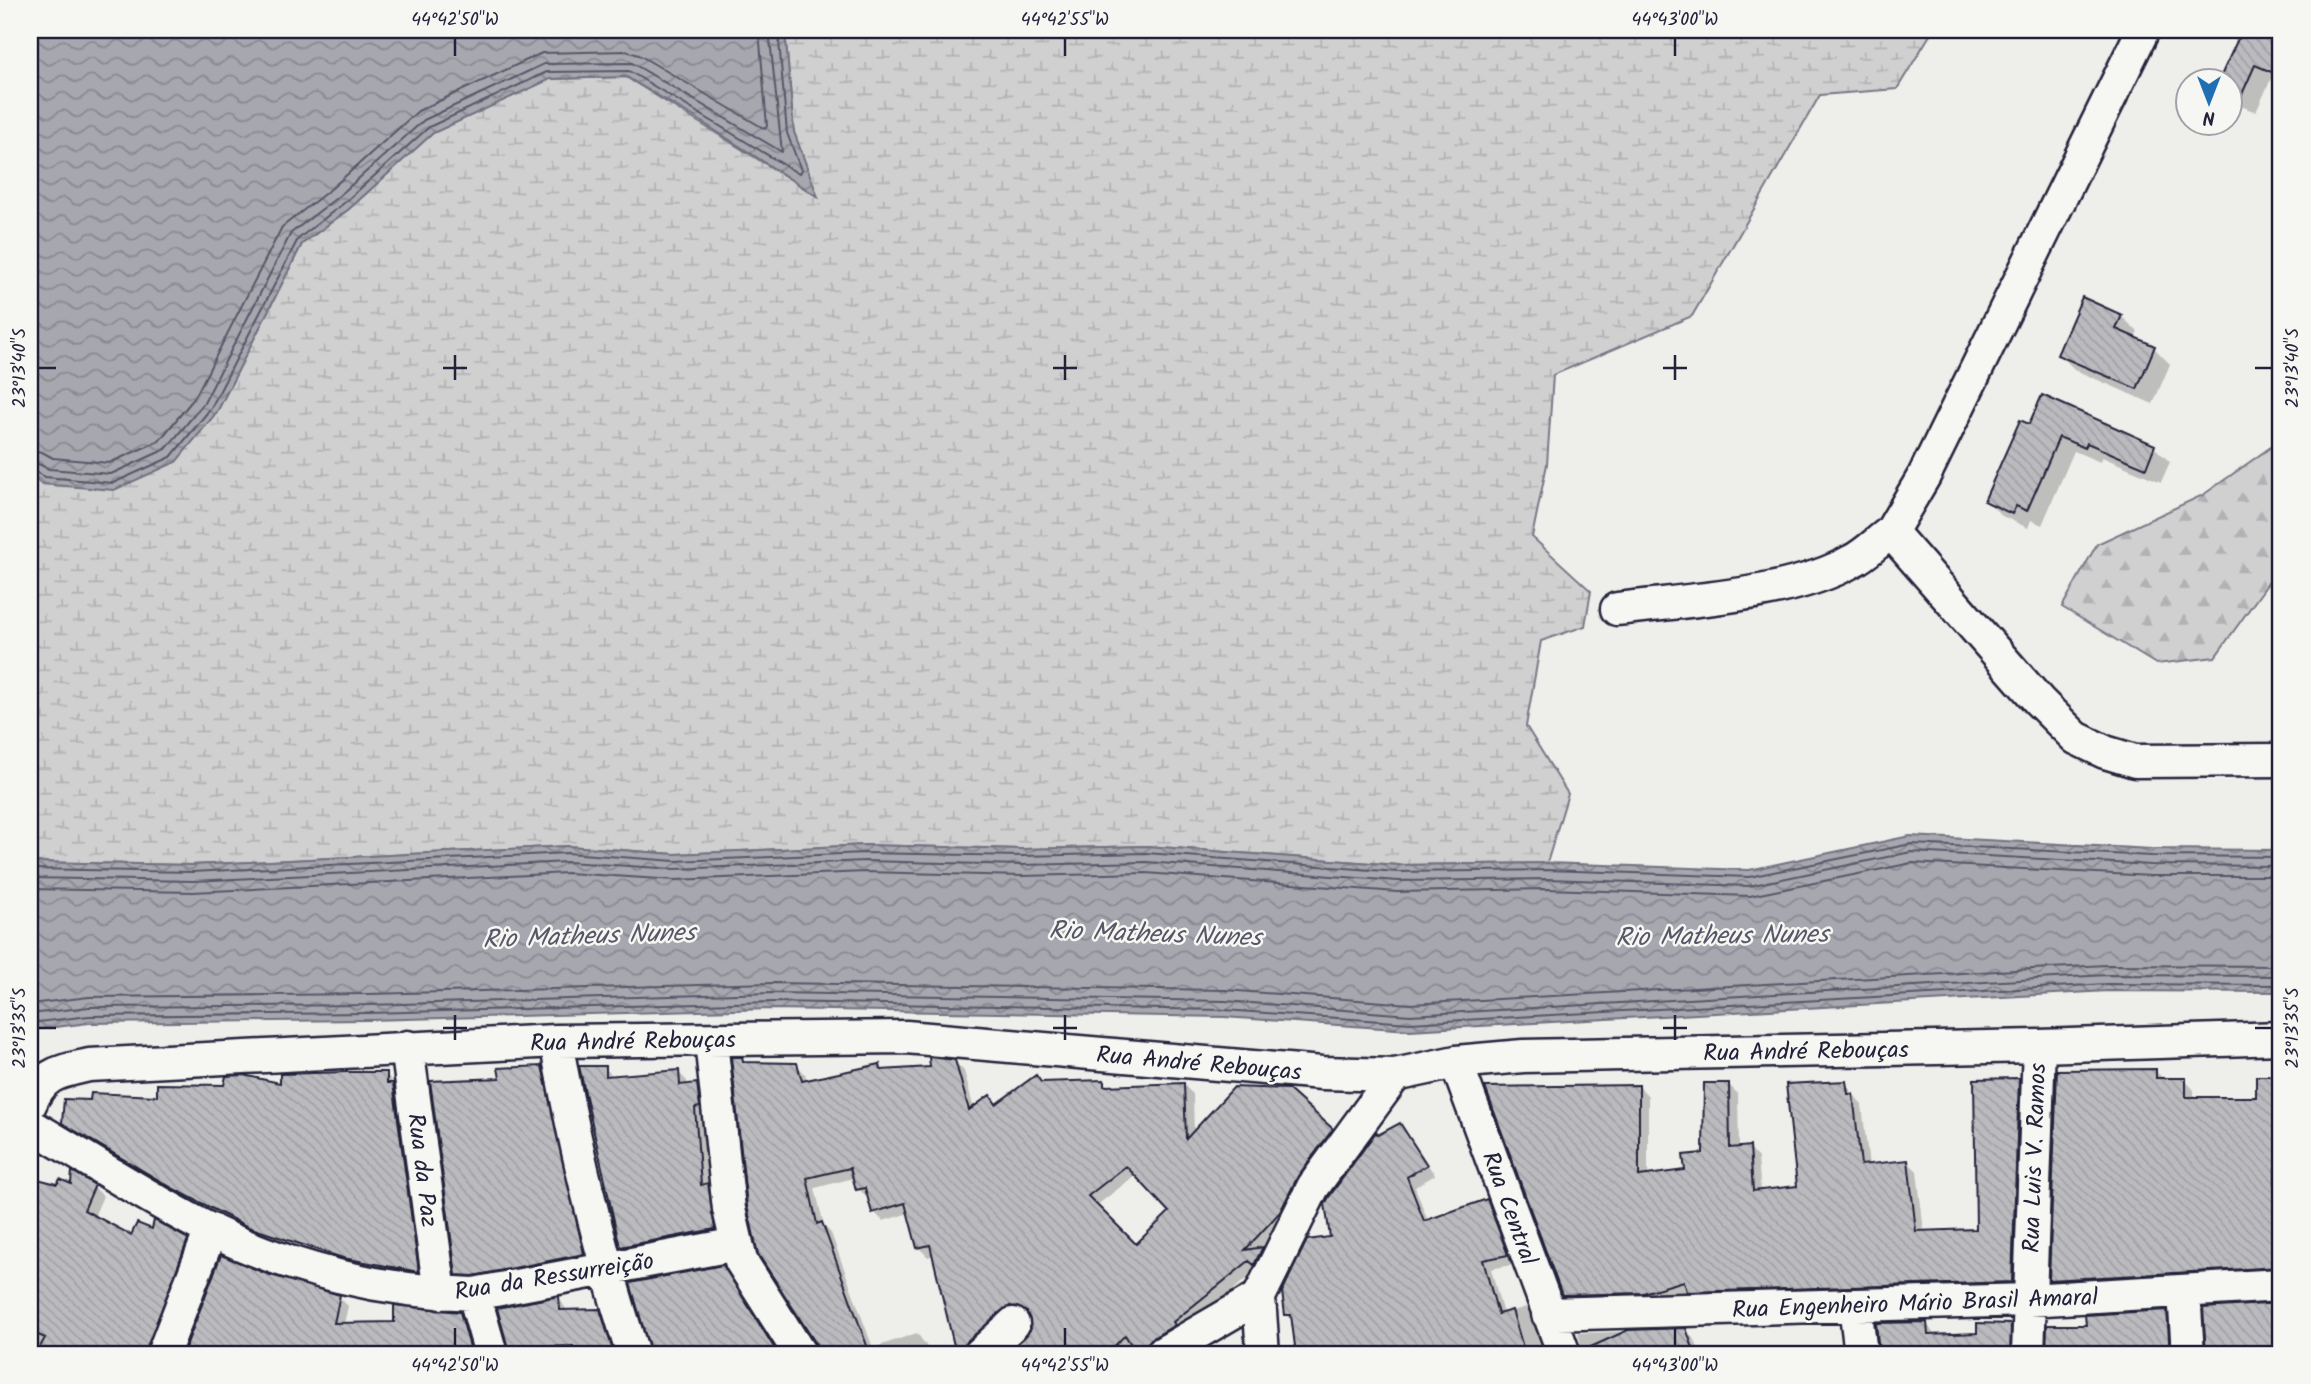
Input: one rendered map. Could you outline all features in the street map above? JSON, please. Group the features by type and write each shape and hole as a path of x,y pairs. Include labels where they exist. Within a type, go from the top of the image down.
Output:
{"street":[{"path":"1617,609 1754,591 1811,577 1852,561 1891,532 1924,476 2143,30"},
{"path":"1891,532 2039,701 2076,738 2105,752 2135,761 2281,760"},
{"name":"Rua André Rebouças","path":"33,1095 55,1073 89,1065 556,1041 906,1037 1230,1068 1395,1074 1456,1062 1523,1056 2039,1046 2281,1038"},
{"path":"556,1041 571,1125 606,1271 633,1354"},
{"path":"711,1041 729,1209 741,1261 800,1354"},
{"name":"Rua Luis V. Ramos","path":"2028,1354 2039,1046"},
{"name":"Rua da Paz","path":"407,1047 440,1293"},
{"name":"Rua Central","path":"1456,1062 1564,1354"},
{"path":"1263,1354 1259,1297 1312,1187 1395,1074"},
{"name":"Rua da Ressurreição","path":"30,1125 211,1230 320,1273 440,1293 474,1294 737,1244"},
{"path":"163,1354 211,1230"},
{"name":"Rua Engenheiro Mário Brasil Amaral","path":"1548,1314 2028,1300 2281,1285"},
{"path":"2184,1292 2188,1354"},
{"path":"474,1294 491,1354"},
{"path":"1161,1354 1259,1297"},
{"path":"1855,1306 1861,1354"},
{"path":"980,1354 1013,1324"}],"green space":[{"path":"785,30 1933,30 1897,89 1820,95 1692,316 1553,375 1547,464 1532,537 1591,591 1585,626 1541,641 1526,726 1568,794 1547,863 1398,865 1147,846 1022,849 865,845 675,854 568,846 192,865 30,862 30,474 41,484 217,412 302,244 349,209 433,133 550,79 626,77 817,196 794,132"},
{"path":"2281,440 2281,565 2215,657 2156,664 2062,607 2097,544 2203,495"}],"water":[{"path":"30,30 785,30 794,132 818,197 691,115 626,77 550,79 433,133 349,209 302,244 217,412 176,462 114,490 41,484 30,474"},
{"name":"Rio Matheus Nunes","path":"1910,836 2152,849 2281,850 2281,992 2108,991 1410,1030 1224,1017 774,1009 369,1020 89,1023 30,1030 30,862 192,865 568,846 675,854 865,845 1022,849 1147,846 1398,865 1547,863 1749,870"}],"building":[{"path":"2242,30 2281,30 2281,76 2255,65 2244,90 2244,66 2225,66"},
{"path":"2082,297 2122,315 2116,329 2155,346 2137,389 2057,355"},
{"path":"2042,395 2155,445 2146,468 2087,443 2085,448 2059,437 2027,511 2016,506 2012,514 1984,501 2020,420 2029,424"},
{"path":"731,1057 742,1057 743,1062 797,1063 802,1081 880,1064 881,1070 930,1067 929,1057 955,1060 969,1110 990,1095 996,1104 1036,1075 1041,1082 1104,1080 1104,1086 1184,1083 1186,1139 1234,1087 1288,1089 1333,1129 1298,1176 1280,1212 1245,1250 1263,1247 1254,1265 1249,1261 1173,1322 1175,1325 1151,1339 1143,1354 1137,1354 1125,1335 1107,1354 1007,1354 1031,1329 1027,1312 1010,1306 968,1340 962,1354 956,1354 930,1245 917,1248 905,1203 872,1213 865,1188 856,1190 850,1168 807,1178 817,1224 822,1222 870,1354 818,1354 816,1344 758,1254 747,1206","holes":["1126,1166 1169,1212 1136,1244 1088,1196"]},
{"path":"542,1066 584,1254 473,1276 456,1275 430,1081 500,1078 498,1068"},
{"path":"579,1066 606,1066 606,1076 679,1070 680,1085 697,1083 700,1107 695,1108 701,1185 708,1183 715,1229 620,1247"},
{"path":"2156,1069 2156,1078 2186,1078 2186,1097 2256,1097 2256,1076 2281,1076 2281,1168 2275,1168 2275,1212 2281,1212 2281,1267 2049,1280 2057,1070"},
{"path":"387,1072 387,1083 393,1083 419,1272 343,1258 248,1227 174,1189 62,1123 64,1099 90,1100 91,1093 157,1096 157,1084 224,1085 226,1076 243,1075 280,1083 280,1074"},
{"path":"2019,1078 2012,1282 1687,1292 1684,1281 1643,1293 1562,1295 1485,1087 1639,1085 1639,1176 1685,1170 1683,1155 1703,1153 1704,1083 1729,1083 1730,1148 1750,1146 1753,1191 1797,1186 1786,1084 1846,1081 1848,1094 1853,1094 1861,1165 1908,1160 1916,1231 1976,1229 1974,1079"},
{"path":"1400,1123 1427,1165 1407,1177 1424,1221 1487,1199 1508,1255 1483,1260 1498,1314 1512,1310 1525,1354 1296,1354 1291,1315 1285,1315 1282,1292 1307,1240 1330,1237 1325,1204 1329,1197 1376,1132 1378,1135"},
{"path":"72,1171 95,1185 84,1210 131,1235 137,1223 152,1229 154,1220 188,1239 145,1354 36,1354 45,1338 30,1331 30,1177 57,1184 60,1179 71,1184"},
{"path":"221,1255 267,1274 340,1295 334,1323 394,1322 394,1305 460,1312 472,1354 183,1354"},
{"path":"723,1265 778,1354 651,1354 630,1283"},
{"path":"559,1296 560,1310 600,1309 614,1354 574,1354 573,1346 508,1348 497,1308"},
{"path":"2281,1303 2281,1350 2206,1354 2203,1308"},
{"path":"2167,1310 2170,1354 2046,1354 2047,1325 2086,1325 2085,1315"},
{"path":"1927,1322 1928,1335 1977,1333 1977,1323 2011,1324 2010,1354 1879,1354 1876,1323"},
{"path":"1686,1328 1695,1354 1582,1354 1582,1351 1628,1330"}]}
